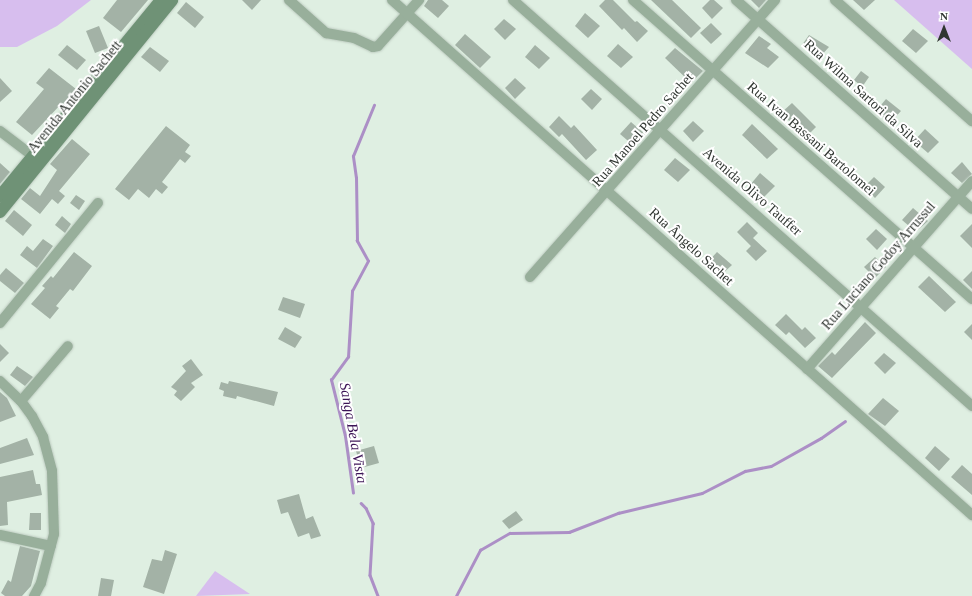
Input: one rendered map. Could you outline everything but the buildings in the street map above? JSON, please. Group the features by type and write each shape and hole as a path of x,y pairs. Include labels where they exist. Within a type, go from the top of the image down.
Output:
{"street":[{"name":"Avenida Antonio Sachett","path":"0,212 20,180 133,40 161,0"},
{"name":"Avenida Antonio Sachett","path":"133,40 172,0"},
{"path":"289,0 326,33 378,46 419,0"},
{"name":"Rua Ângelo Sachet","path":"392,0 972,515"},
{"name":"Avenida Olivo Tauffer","path":"514,0 972,406"},
{"name":"Rua Ivan Bassani Bartolomei","path":"633,0 972,299"},
{"name":"Rua Wilma Sartori da Silva","path":"736,0 972,209"},
{"name":"Rua Manoel Pedro Sachet","path":"530,277 608,192 775,0"},
{"path":"835,0 972,121"},
{"path":"0,131 37,159"},
{"name":"Avenida Antonio Sachett","path":"0,196 20,180"},
{"name":"Rua Luciano Godoy Arrussul","path":"807,369 972,181"},
{"path":"0,323 98,204"},
{"path":"21,401 68,346"},
{"path":"0,381 21,401 43,438 52,471 54,522 51,546 34,596"},
{"path":"0,535 51,546"}],"shaded area":[{"path":"0,0 91,0 57,26 17,47 0,47"},
{"path":"894,0 972,0 972,69"},
{"path":"215,571 250,594 196,596"}],"waterway":[{"name":"Sanga Bela Vista","path":"353,493 345,436 331,380 348,357 352,291 368,261 357,241 356,178 353,156 374,105"},
{"path":"456,596 480,550 510,533 569,532 618,513 702,493 745,471 771,466 821,438 845,421"},
{"name":"Sanga Bela Vista","path":"361,503 366,508 373,523 370,575 378,596"}]}
